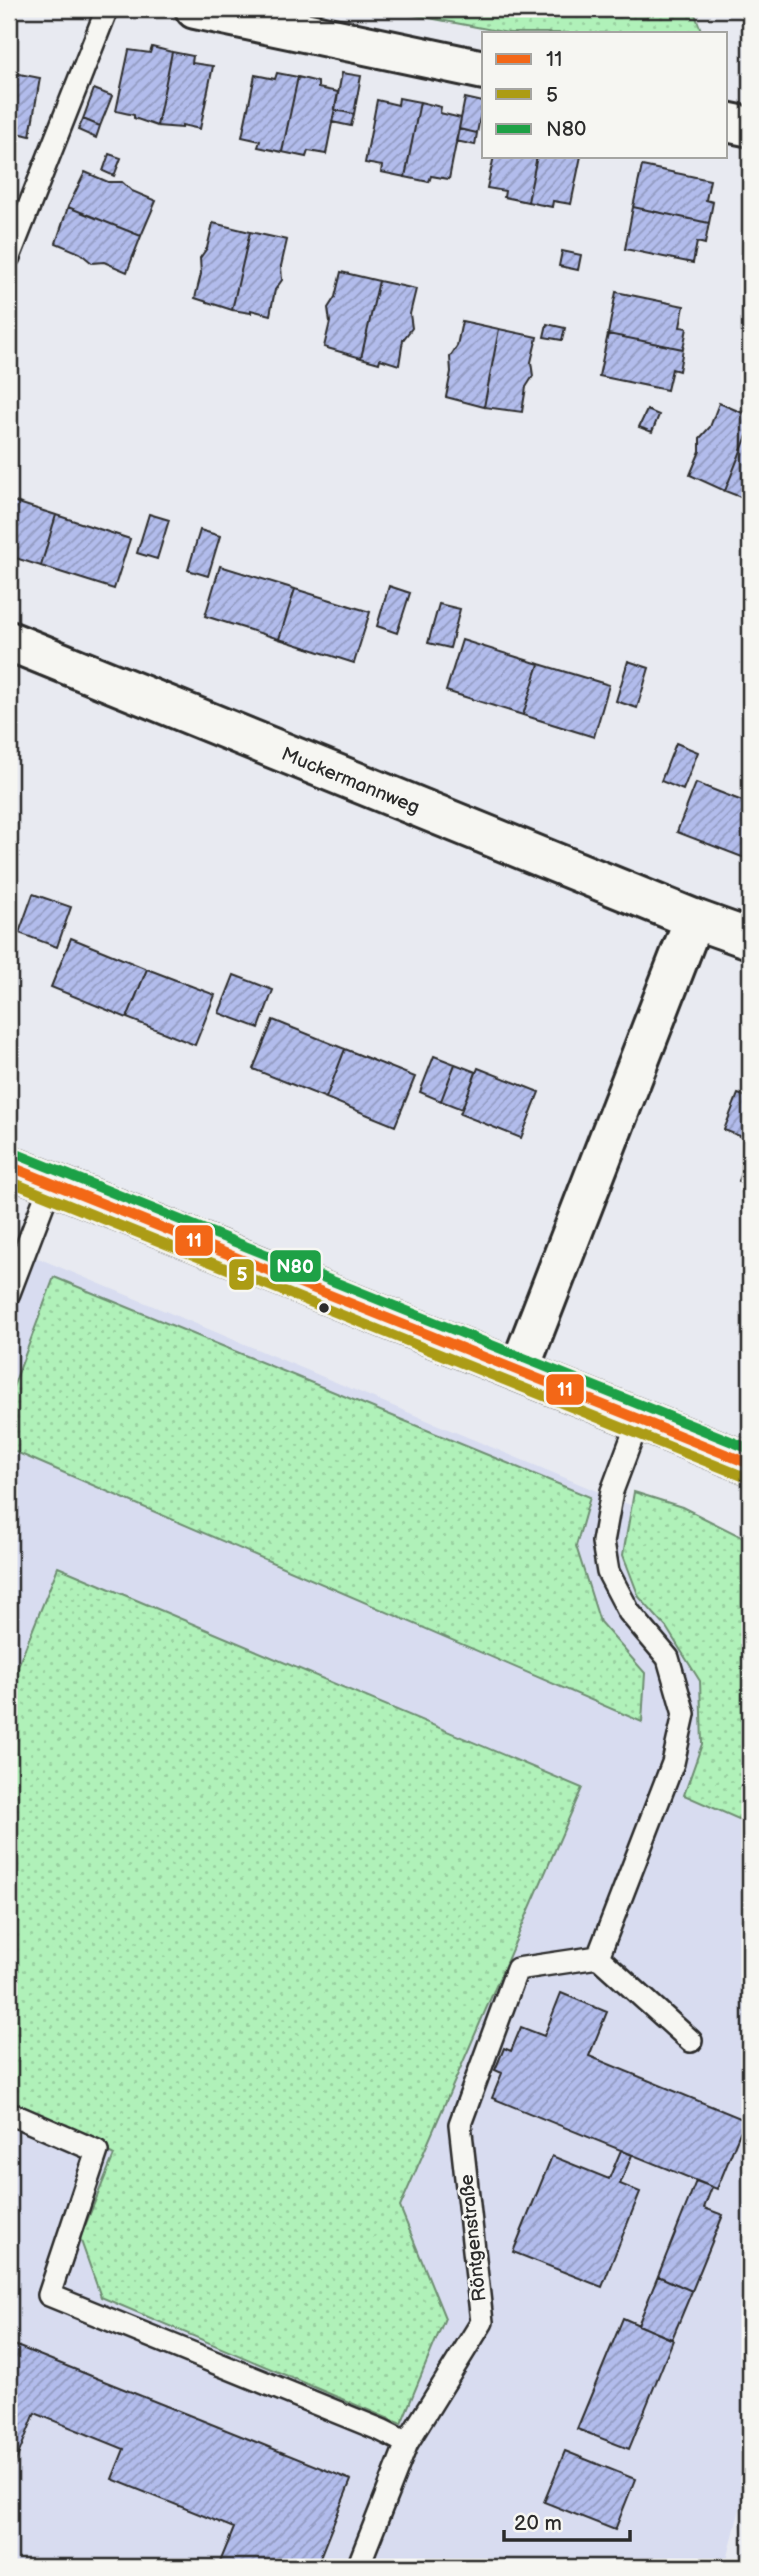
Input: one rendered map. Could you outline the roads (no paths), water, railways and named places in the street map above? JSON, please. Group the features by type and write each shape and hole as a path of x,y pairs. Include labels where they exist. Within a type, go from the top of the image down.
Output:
{"street":[{"path":"195,9 482,70"},
{"path":"728,122 750,127"},
{"name":"Muckermannweg","path":"9,641 694,919 750,939"},
{"path":"519,1370 694,919"},
{"path":"9,1166 750,1464"}],"lane":[{"path":"9,257 107,9"},
{"path":"9,1293 51,1183"},
{"path":"639,1419 612,1491 603,1542 608,1572 629,1612 668,1658 684,1714 673,1763 598,1957 691,2041"},
{"name":"Röntgenstraße","path":"358,2567 407,2443 482,2322 460,2124 517,1969 598,1957"},
{"path":"9,2113 97,2151 49,2295 407,2443"}]}
